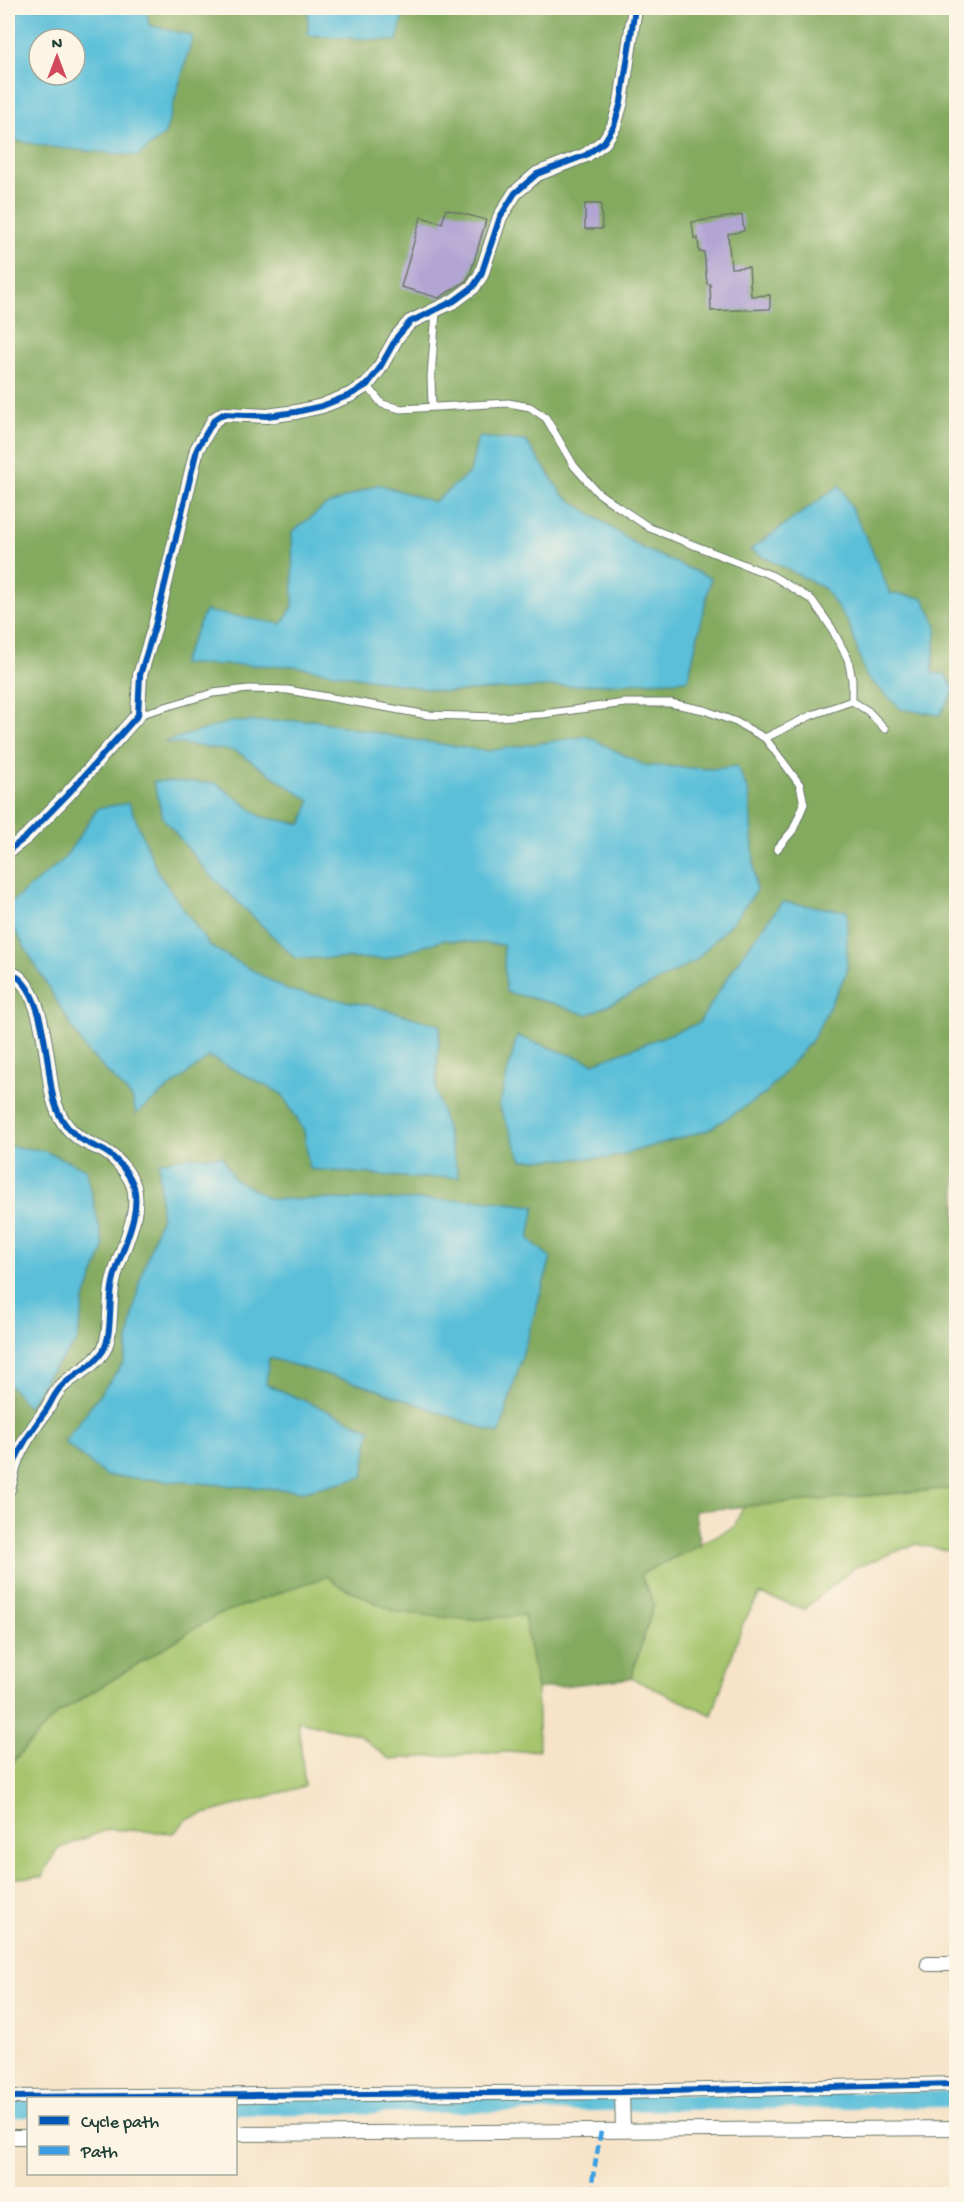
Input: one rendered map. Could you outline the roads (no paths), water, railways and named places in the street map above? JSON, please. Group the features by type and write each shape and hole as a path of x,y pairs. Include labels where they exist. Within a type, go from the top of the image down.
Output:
{"street":[{"path":"8,851 26,837 68,794 138,715 140,675 155,626 197,449 213,420 223,414 267,416 322,406 350,395 367,385 404,330 416,319 436,310 473,287 481,275 500,217 515,193 537,174 586,154 604,142 614,126 621,102 635,8"},
{"path":"8,972 21,981 33,1001 42,1029 54,1103 65,1126 79,1139 106,1152 117,1162 127,1173 134,1187 134,1196 132,1224 112,1285 105,1348 90,1365 64,1383 57,1391 34,1425 23,1447 14,1466 8,1489"},
{"path":"928,1964 957,1964"},
{"path":"8,2097 622,2094 957,2084"},
{"path":"622,2094 623,2125"},
{"path":"237,2134 623,2125 957,2128"},
{"path":"8,2137 27,2136"}],"lane":[{"path":"432,406 431,377 436,310"},
{"path":"367,385 382,404 401,409 508,403 530,407 546,418 574,466 597,492 614,504 650,528 773,576 812,600 831,627 848,659 852,680 852,701"},
{"path":"138,715 213,693 249,689 288,690 428,715 499,717 543,714 626,703 670,703 715,714 736,722 765,738 800,785 804,804 800,817 793,830 777,849"},
{"path":"852,701 868,711 885,729"},
{"path":"765,738 812,715 852,701"}],"water":[{"path":"8,8 146,8 149,25 193,36 165,134 138,156 50,147 8,139"},
{"path":"308,8 405,8 397,41 308,35"},
{"path":"478,437 526,441 563,495 640,547 711,578 688,680 445,692 292,666 181,664 205,611 282,624 293,606 292,532 325,506 378,484 434,502 470,472"},
{"path":"840,485 868,541 890,593 923,598 937,626 932,673 945,674 955,690 940,715 901,709 866,676 849,624 824,588 750,550"},
{"path":"313,720 408,739 487,751 587,736 644,765 711,769 737,766 749,793 756,892 735,919 695,961 587,1015 555,1004 506,992 503,945 443,940 385,959 295,958 207,872 163,818 153,781 216,783 262,817 302,824 310,801 236,751 164,742 229,722"},
{"path":"129,803 158,873 210,946 287,990 373,1006 440,1025 436,1090 459,1177 413,1178 309,1169 304,1131 282,1094 209,1057 136,1114 132,1098 85,1049 8,919 8,905 64,859 98,808"},
{"path":"782,902 847,911 847,972 813,1039 765,1094 708,1130 610,1158 522,1160 499,1106 517,1036 594,1063 699,1023 740,958"},
{"path":"8,1146 42,1150 86,1169 104,1248 84,1301 77,1342 48,1375 28,1407 8,1383"},
{"path":"222,1156 234,1179 271,1199 482,1200 535,1206 529,1239 551,1258 499,1434 370,1387 269,1358 266,1384 370,1429 363,1477 304,1491 106,1476 64,1442 124,1362 139,1283 161,1216 159,1162 184,1157"}],"waterway":[{"path":"237,2107 956,2099"},
{"path":"8,2110 27,2109"}]}
